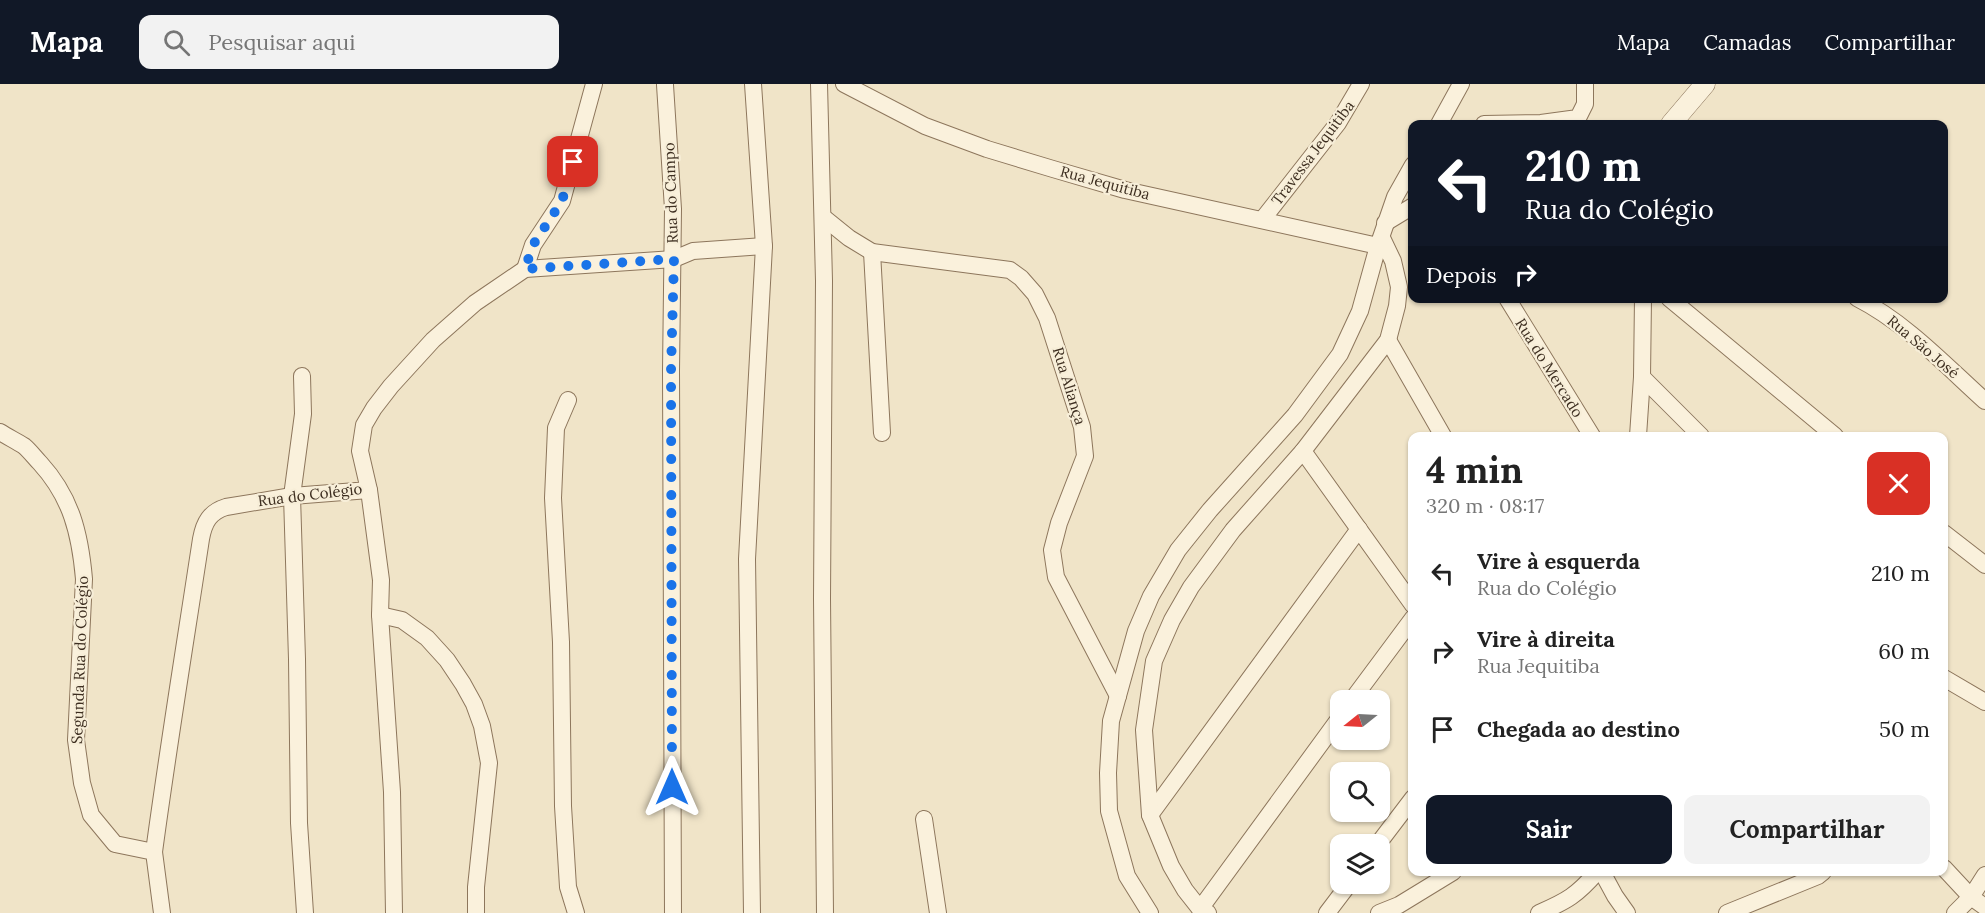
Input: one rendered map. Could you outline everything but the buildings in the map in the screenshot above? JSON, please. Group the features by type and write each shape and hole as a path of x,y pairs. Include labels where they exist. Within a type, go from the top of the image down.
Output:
{"street":[{"path":"594,84 562,201 533,245 525,269 674,259 693,252 764,246"},
{"name":"Rua do Campo","path":"664,84 674,209 671,371 673,913"},
{"path":"752,913 747,559 764,246 753,84"},
{"path":"819,84 824,281 822,599 825,913"},
{"name":"Rua Jequitiba","path":"844,84 925,126 987,149 1125,190 1262,220 1382,235"},
{"name":"Travessa Jequitiba","path":"1262,220 1338,123 1361,84"},
{"path":"1441,120 1461,84"},
{"path":"1569,120 1578,118 1585,104 1584,84"},
{"path":"1674,120 1705,84"},
{"path":"1150,913 1127,876 1109,811 1108,773 1111,721 1136,631 1151,596 1178,550 1210,510 1295,415 1340,354 1360,311 1395,197 1408,174"},
{"path":"1382,235 1408,211"},
{"name":"Rua Aliança","path":"823,217 849,238 872,252 1010,270 1035,294 1047,318 1077,408 1085,447 1052,550 1056,577 1118,696"},
{"path":"1330,732 1204,911 1185,890 1171,866 1150,815 1144,730 1154,660 1172,620 1191,587 1233,530 1303,451 1388,340 1397,306 1399,287 1393,261 1382,235"},
{"path":"872,252 882,433"},
{"name":"Rua do Colégio","path":"154,852 170,731 203,527 209,517 217,510 292,496 369,490 360,451 364,425 374,408 433,340 475,303 525,269"},
{"name":"Rua do Mercado","path":"1510,303 1590,432"},
{"path":"1638,432 1643,303"},
{"path":"1675,303 1830,432"},
{"name":"Rua São José","path":"1865,303 1895,321 1985,401"},
{"path":"1388,340 1441,432"},
{"path":"302,376 303,414 292,496 299,823 305,913"},
{"path":"1642,377 1697,432"},
{"path":"568,400 556,428 553,498 561,642 563,806 568,887 576,913"},
{"name":"Segunda Rua do Colégio","path":"0,432 26,448 52,477 66,498 73,517 84,579 76,740 82,783 91,815 115,844 154,852"},
{"path":"1303,451 1408,598"},
{"path":"369,490 381,580 380,615 392,792 394,913"},
{"path":"1150,815 1359,529"},
{"path":"1948,535 1985,565"},
{"path":"380,615 402,620 427,638 447,660 463,684 482,726 489,763 476,887 476,913"},
{"path":"1359,690 1408,625"},
{"path":"1948,680 1985,702"},
{"path":"1386,834 1408,805"},
{"path":"924,819 938,913"},
{"path":"154,852 162,913"},
{"path":"1948,872 1971,897 1985,907"},
{"path":"1955,913 1971,897 1985,875"},
{"path":"1379,913 1446,876"},
{"path":"1539,913 1568,901 1594,876"},
{"path":"1604,876 1627,913"},
{"path":"1727,913 1818,876"},
{"path":"1328,913 1342,894"}],"route":[{"path":"573,162 562,201 533,245 525,269 674,259 671,371 672,787"}]}
